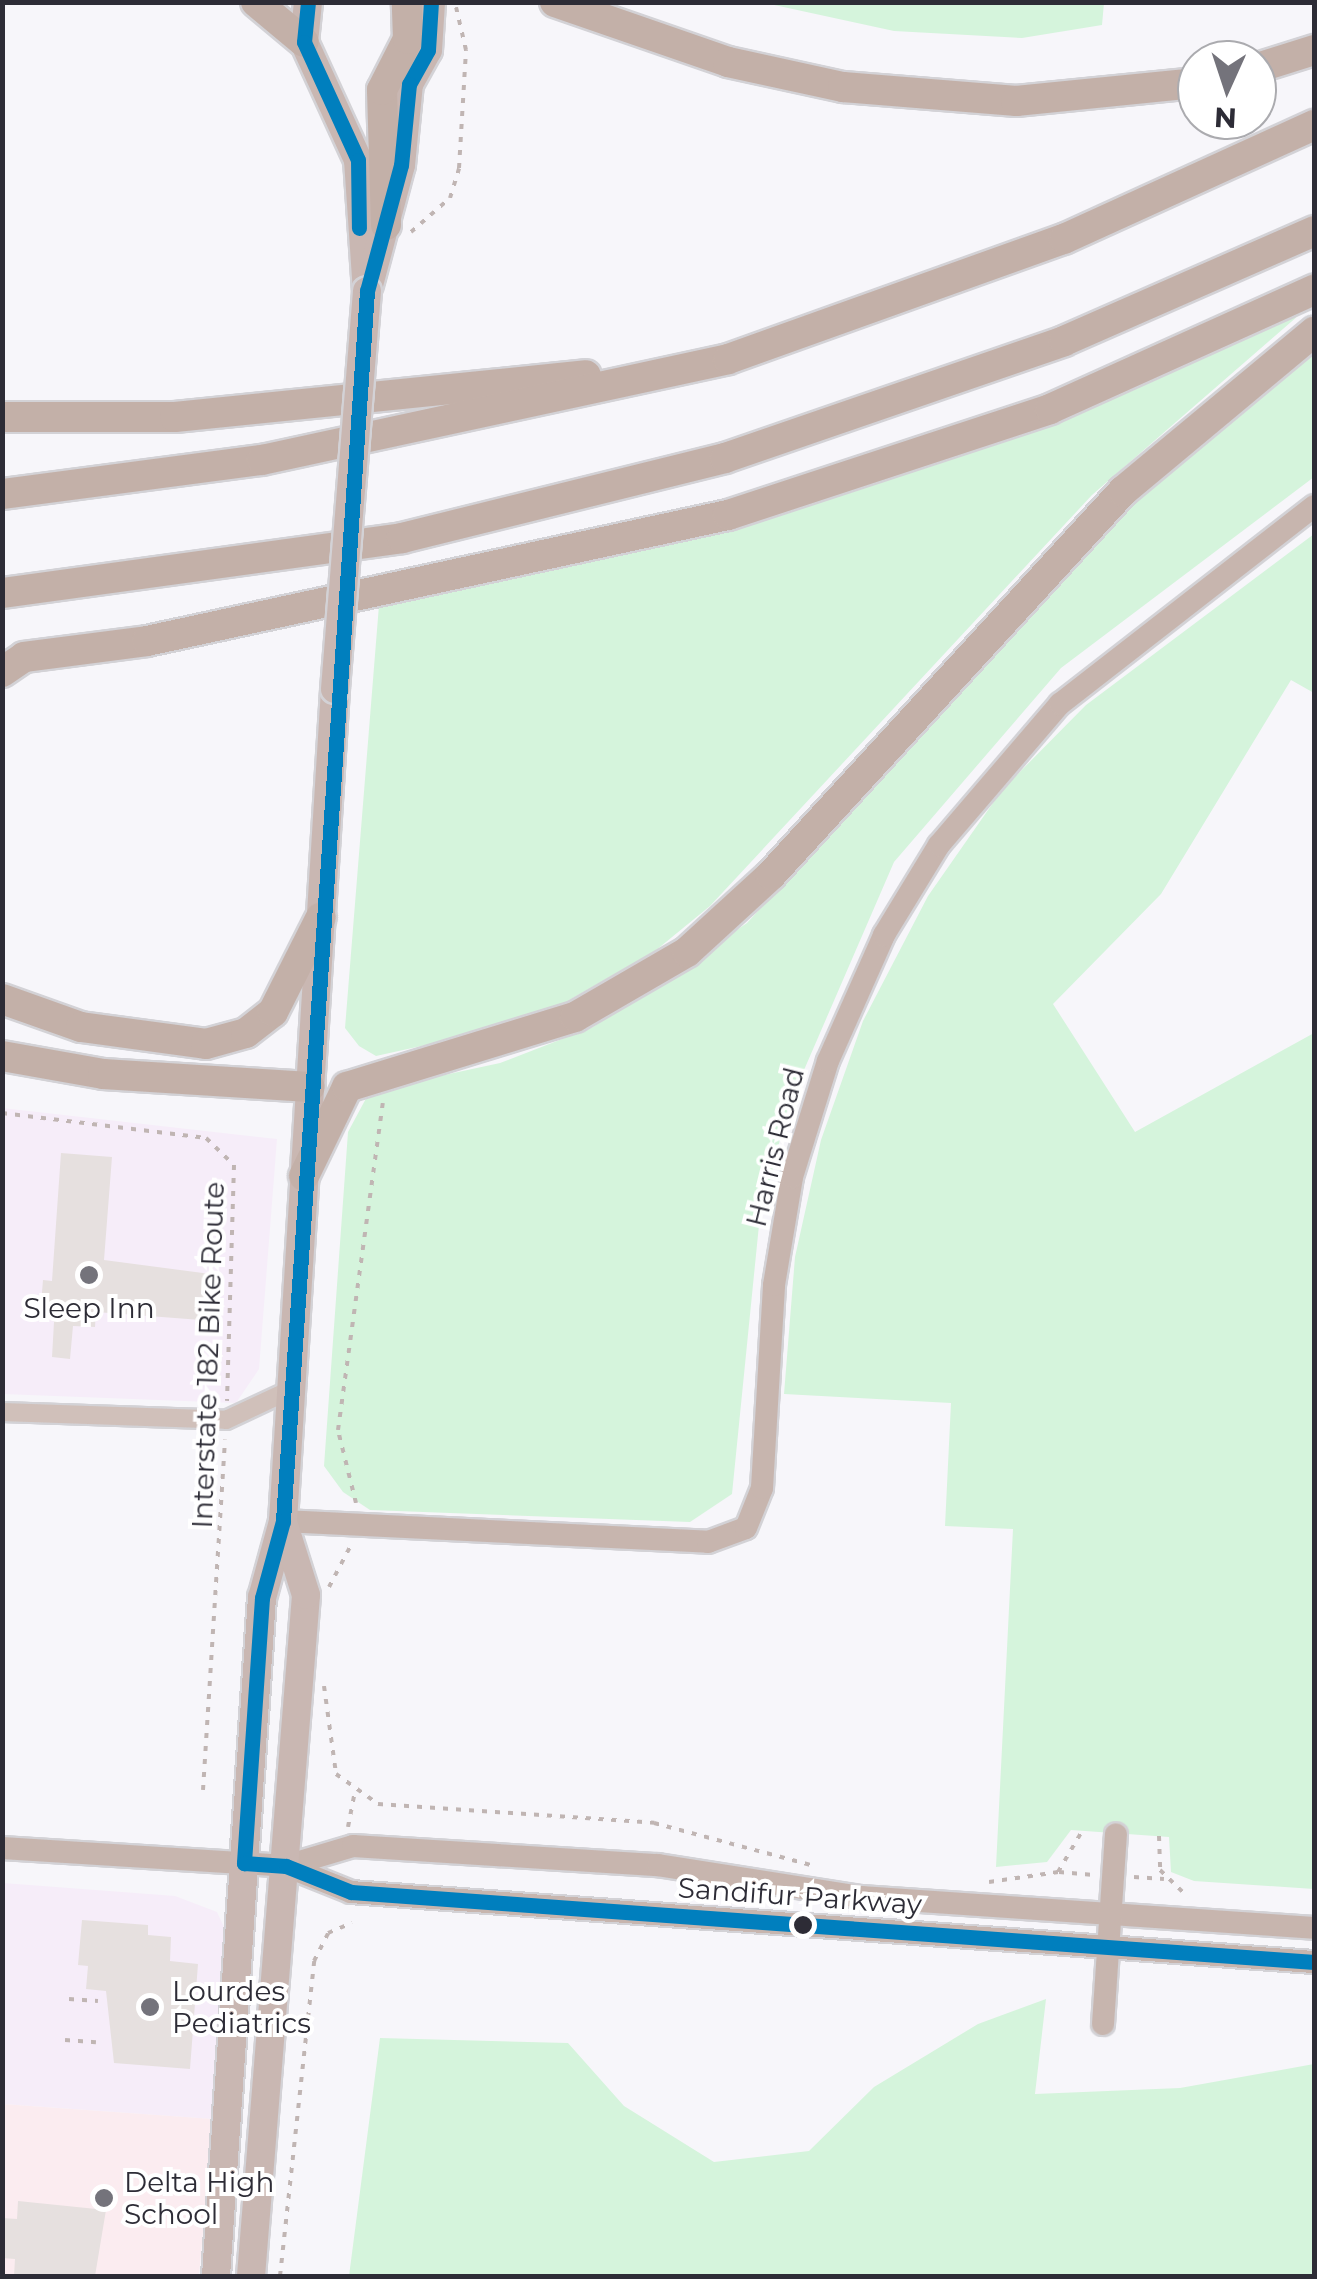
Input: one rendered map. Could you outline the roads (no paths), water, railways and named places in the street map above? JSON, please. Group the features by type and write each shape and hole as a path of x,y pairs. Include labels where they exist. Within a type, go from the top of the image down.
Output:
{"highway":[{"path":"256,2 304,42"},
{"path":"393,231 382,90 408,39 406,2"},
{"path":"555,2 728,62 844,87 1016,101 1177,85"},
{"path":"1277,62 1314,50"},
{"path":"2,494 262,460 728,359 1064,239 1314,125"},
{"path":"2,592 402,538 724,458 1064,341 1314,230"},
{"path":"2,672 24,658 362,598 745,510 1050,409 1314,290"},
{"path":"304,1176 347,1087 576,1017 687,952 771,875 1123,491 1314,332"},
{"path":"2,417 175,417 728,359"},
{"path":"2,999 81,1027 206,1044 246,1033 273,1012 321,916"},
{"path":"2,1056 103,1074 310,1087"}],"main road":[{"path":"216,2276 262,1598 283,1520 335,689 367,290 350,126 304,42 308,2"},
{"path":"367,290 393,231 431,2"},
{"name":"Harris Road","path":"283,1520 708,1542 746,1528 762,1488 774,1285 792,1177 828,1061 884,935 940,845 1060,704 1314,506"},
{"path":"251,2276 306,1595 283,1520"},
{"path":"1103,2024 1116,1834"},
{"name":"Sandifur Parkway","path":"286,1866 353,1846 658,1866 861,1897 1314,1928"},
{"name":"Sandifur Parkway","path":"2,1848 286,1866 351,1892 1314,1962"}],"street":[{"path":"2,1432 3,1412 226,1420 290,1390"}],"place":[{"name":"Sleep Inn","path":"89,1275"},
{"name":"Lourdes Pediatrics","path":"150,2007"},
{"name":"Delta High School","path":"104,2198"}]}
